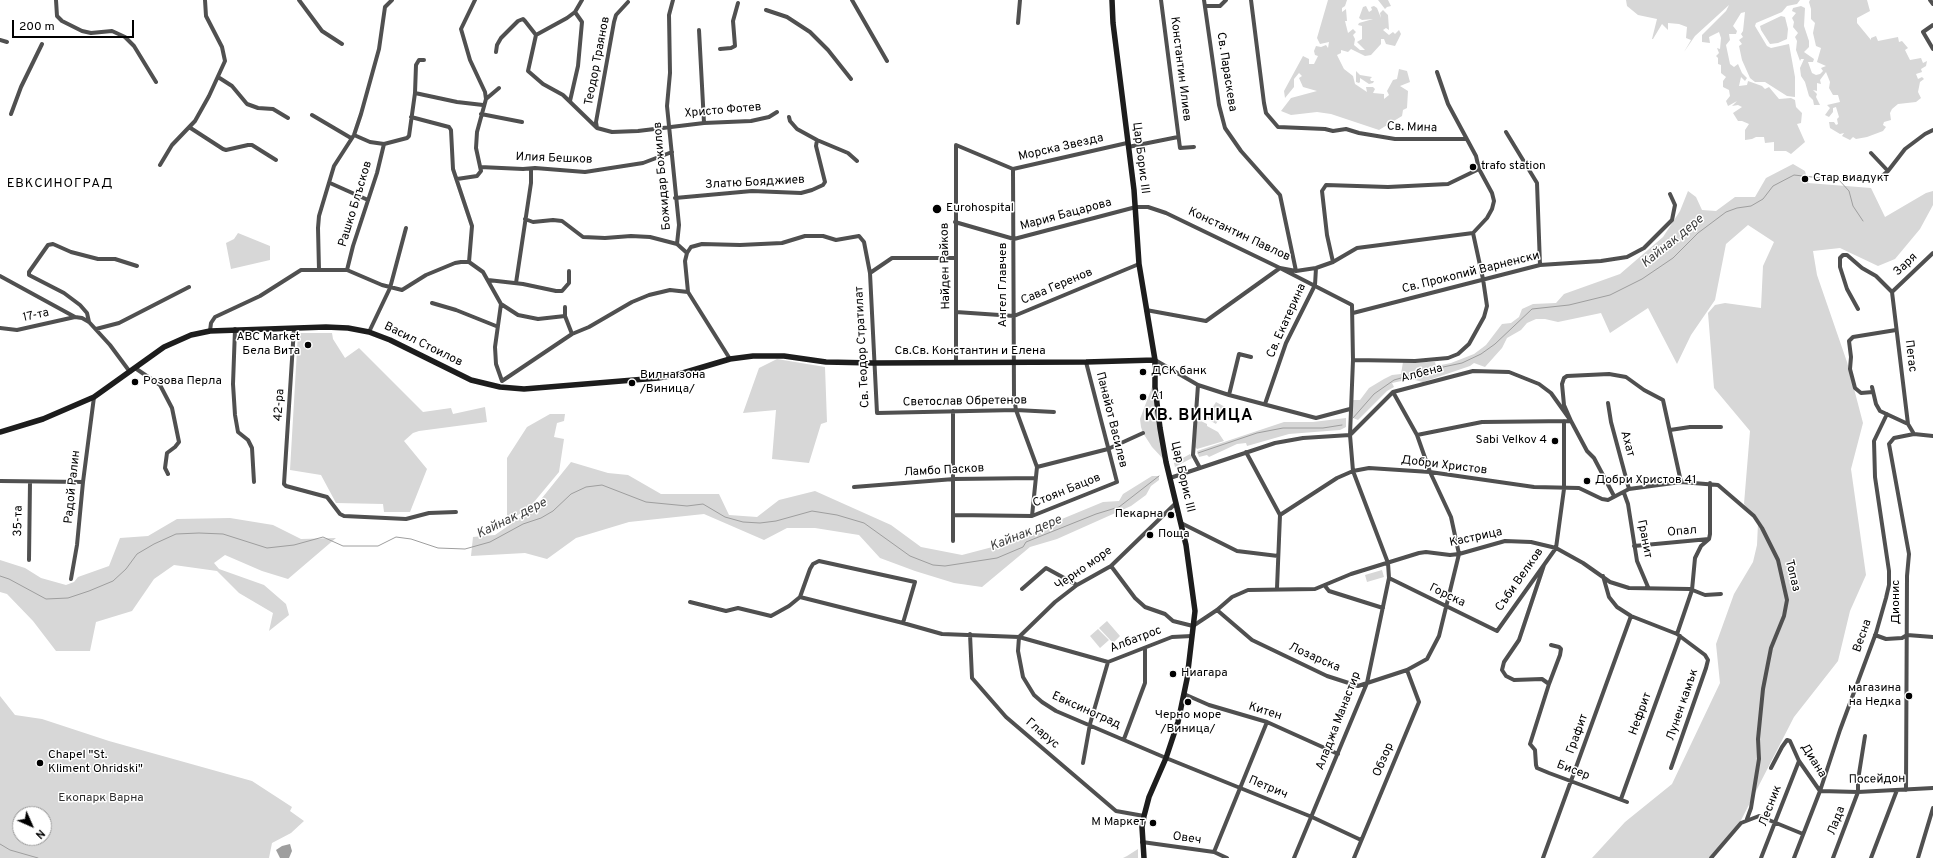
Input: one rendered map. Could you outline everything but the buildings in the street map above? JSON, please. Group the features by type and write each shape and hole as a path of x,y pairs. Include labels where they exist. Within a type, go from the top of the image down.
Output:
{"street":[{"path":"56,0 57,16 62,21 82,31 91,33 112,30 125,37 134,46 156,82"},
{"path":"160,165 172,145 189,127 209,96 223,66 225,57 206,16 205,0"},
{"path":"299,0 322,31 342,44"},
{"path":"319,270 318,222 334,166 352,137 375,65 385,7 392,0"},
{"path":"475,0 461,29 470,60 485,92 486,99"},
{"path":"582,0 575,12 536,35 528,71 543,84 570,101 597,128"},
{"name":"Божидар Божилов","path":"672,0 669,15 670,73 667,106 670,126 675,198 679,225 677,244 687,254"},
{"path":"852,0 887,61"},
{"path":"1018,23 1020,0"},
{"name":"Цар Борис III","path":"1112,0 1113,23 1127,145 1136,206 1139,264 1155,360 1155,387 1160,428 1186,545 1195,611 1184,694 1178,722 1166,758 1149,797 1144,816 1142,842 1144,858"},
{"name":"Константин Илиев","path":"1161,0 1178,138"},
{"name":"Св. Параскева","path":"1204,0 1219,105 1226,128 1241,151 1280,195 1296,271"},
{"path":"1206,6 1220,6 1226,0"},
{"name":"Св. Мина","path":"1251,0 1266,114 1278,127 1325,129 1333,131 1346,129 1359,133 1395,139 1465,139"},
{"path":"1930,0 1933,4"},
{"name":"Теодор Траянов","path":"597,128 596,122 614,22 616,15 628,2"},
{"path":"720,48 730,48 735,46 733,21 738,2"},
{"path":"766,10 787,17 810,32 828,50 851,79"},
{"path":"570,101 578,66 582,22 581,18 575,12"},
{"path":"496,52 499,40 520,19 525,21 536,35"},
{"path":"1933,25 1924,32 1933,49"},
{"path":"699,30 704,123"},
{"path":"0,40 7,42"},
{"path":"11,114 21,87 42,44"},
{"path":"312,115 352,137 370,142 384,144 407,138 409,136 415,93 417,63 424,60"},
{"path":"1353,360 1440,360 1458,354 1473,339 1484,317 1487,306 1473,232 1487,218 1494,201 1489,185 1479,169 1476,156 1465,139 1448,104 1437,72"},
{"path":"218,77 232,86 247,104 252,107 273,109 288,118"},
{"path":"457,179 477,176 481,172 476,141 481,114 486,99 499,88"},
{"path":"415,93 457,102 483,105"},
{"name":"Христо Фотев","path":"597,128 612,132 629,132 670,126 751,121 768,117 777,112"},
{"path":"481,114 522,122"},
{"path":"411,117 450,128 453,169 472,226 468,262"},
{"path":"790,119 797,129 817,140 848,153 856,161"},
{"path":"189,127 223,149 252,145 276,160"},
{"path":"1882,176 1888,171 1905,149 1933,130"},
{"path":"1506,132 1537,183 1540,265"},
{"path":"1178,138 1180,148 1194,147"},
{"name":"Морска Звезда","path":"956,145 1013,169 1127,145 1178,138"},
{"name":"Златю Бояджиев","path":"675,198 752,191 802,193 823,186 825,182 816,146 817,140"},
{"name":"Рашко Блъсков","path":"347,270 377,173 384,144"},
{"name":"Найден Райков","path":"956,145 956,363"},
{"name":"Илия Бешков","path":"480,167 585,172 643,163 672,152"},
{"path":"1871,153 1888,171"},
{"path":"516,283 531,183 531,169"},
{"name":"Ангел Главчев","path":"1013,169 1014,398 1016,410 1037,467 1032,516"},
{"path":"1333,262 1327,235 1323,187 1329,184 1388,187 1448,184 1479,169"},
{"path":"330,183 368,200"},
{"name":"Св. Прокопий Варненски","path":"1353,313 1540,265 1613,260 1637,252 1652,242 1672,220 1675,205 1670,194"},
{"name":"Константин Павлов","path":"1136,206 1148,207 1166,213 1280,268 1296,271 1316,268 1333,262 1357,248 1473,232"},
{"name":"Мария Бацарова","path":"955,222 1014,239 1136,206"},
{"path":"525,219 533,222 552,220 562,221 583,237 650,237 677,244"},
{"path":"369,332 390,288 406,228"},
{"path":"730,359 688,292 686,261 687,254 691,247 702,244 762,245 782,243 805,236 823,236 836,240 855,236 862,238 864,242 870,273"},
{"path":"89,322 87,312 80,305 64,293 29,274 37,259 48,244 54,244 71,252 98,259 115,259 137,266"},
{"name":"Заря","path":"1892,292 1933,253"},
{"path":"1858,309 1847,290 1840,267 1841,256 1847,255 1862,268 1876,276 1892,292"},
{"name":"Св. Теодор Стратилат","path":"877,413 873,363 870,273 892,258 955,258"},
{"path":"210,331 212,320 215,317 260,296 301,270 347,270 390,288 405,289 426,275 454,263 468,262 483,272 501,304 524,318 538,319 565,316"},
{"name":"Сава Геренов","path":"956,312 1014,316 1139,264"},
{"path":"1146,310 1206,321 1280,268 1352,304 1353,313"},
{"name":"Св. Екатерина","path":"1265,404 1286,343 1315,285 1316,268"},
{"path":"488,280 562,291 569,283 569,271"},
{"path":"0,276 75,317 82,318 89,322 132,370 160,384 173,412 179,442 167,453 165,468 168,474"},
{"path":"96,329 119,323 189,287"},
{"path":"501,304 496,326 495,347 496,364 501,384 572,334 589,327 632,302 648,295 670,290 688,292"},
{"name":"Пегас","path":"1892,292 1908,424"},
{"path":"432,303 456,310 496,326"},
{"path":"565,307 565,316 572,334"},
{"name":"Аладжа Манастир","path":"1294,858 1367,683 1389,578 1388,563 1352,470 1350,409 1353,360 1353,313"},
{"name":"17-та","path":"0,328 17,330 75,317"},
{"name":"Васил Стоилов","path":"0,432 43,419 94,397 158,350 191,335 210,331 334,327 369,332 390,340 456,374 471,380 524,389 658,378 730,359 753,356 786,357"},
{"name":"42-ра","path":"294,328 284,484 288,488 327,497 340,514 344,516 406,519 429,513 456,512"},
{"path":"235,330 233,384 235,415 238,432 248,440 252,448 254,482"},
{"path":"1896,330 1853,337 1850,339 1850,369 1855,388 1861,393 1872,390 1877,408 1908,424 1914,434 1933,436"},
{"path":"1229,395 1239,354 1251,357"},
{"name":"Св.Св. Константин и Елена","path":"786,357 826,362 873,363 1014,363 1155,360"},
{"path":"1155,360 1198,385 1229,395 1316,418 1350,409"},
{"name":"Панайот Василев","path":"1086,362 1117,482"},
{"name":"Албена","path":"1350,435 1393,392 1473,371 1509,372 1539,384 1551,393 1571,421 1601,470 1608,487 1614,496"},
{"path":"1417,435 1482,422 1571,421 1564,405 1562,384 1564,378 1567,376 1609,374 1626,377 1644,390 1660,397 1663,400 1681,482"},
{"path":"1198,385 1193,455 1200,468"},
{"path":"1393,392 1417,435 1430,472 1451,517 1459,554"},
{"name":"Радой Ралин","path":"71,579 77,545 83,482 94,397"},
{"name":"Ахат","path":"1608,403 1611,422 1629,489"},
{"name":"Светослав Обретенов","path":"877,413 1016,410 1054,412"},
{"path":"953,411 953,541"},
{"name":"Весна","path":"1794,858 1820,791 1840,730 1875,636 1886,598 1889,571 1875,477 1874,441 1887,414"},
{"name":"Съби Велков","path":"1497,631 1544,562 1556,548 1564,489 1564,421"},
{"path":"1670,430 1690,427 1721,427"},
{"path":"1037,467 1108,449 1143,433"},
{"name":"Дионис","path":"1906,790 1908,635 1907,576 1909,554 1889,444 1894,438 1914,434"},
{"path":"1170,478 1275,443 1303,438 1350,435"},
{"path":"1246,452 1280,515 1277,588"},
{"name":"Добри Христов","path":"1280,515 1352,470 1369,468 1430,472 1534,487 1564,489 1571,487 1585,489 1602,499 1608,500 1614,496"},
{"name":"Ламбо Пасков","path":"854,487 954,479 1036,478"},
{"path":"0,482 83,482"},
{"name":"35-та","path":"29,560 30,482"},
{"name":"Стоян Бацов","path":"953,515 1032,516 1117,482"},
{"name":"Топаз","path":"1629,489 1681,482 1710,483 1724,489 1754,516 1778,560 1787,600 1784,616 1771,648 1763,689 1758,739 1758,759 1751,808 1747,820"},
{"path":"1709,539 1710,483"},
{"path":"1614,496 1624,493 1629,489"},
{"name":"Гранит","path":"1624,493 1628,504 1637,561 1648,587"},
{"name":"Черно море","path":"1019,636 1055,602 1077,585 1111,566 1176,503"},
{"path":"1181,523 1237,551 1278,556"},
{"name":"Опал","path":"1634,546 1709,539"},
{"name":"Нефрит","path":"1621,799 1679,635 1692,590 1696,558 1701,546 1709,539"},
{"name":"Кастрица","path":"1194,626 1218,610 1232,597 1248,590 1277,588 1303,590 1325,586 1351,574 1426,552 1450,555 1459,554 1505,541 1531,542 1556,548 1603,576 1610,582 1624,587 1637,589 1648,587 1692,590 1705,595 1721,594"},
{"name":"Лозарска","path":"1218,610 1252,640 1327,676 1358,686 1407,670 1427,659 1439,636 1459,554"},
{"path":"690,602 726,611 738,608 771,616 789,606 800,597 810,569 813,564 819,561 915,582 903,623"},
{"path":"1544,562 1541,579 1519,640 1504,662 1502,670 1506,676 1514,680 1542,679 1549,684 1561,649 1555,645 1551,645"},
{"path":"1111,566 1134,598 1145,607 1165,614 1174,620 1194,626"},
{"path":"1022,589 1046,568 1077,585"},
{"path":"1603,576 1609,597 1617,607 1631,616 1679,635"},
{"name":"Горска","path":"1389,578 1497,631"},
{"path":"1325,586 1329,591 1383,608"},
{"path":"800,597 942,634 1019,636"},
{"name":"Графит","path":"1543,858 1631,616"},
{"name":"Гларус","path":"970,634 972,678 1006,717 1116,811 1144,816"},
{"name":"Лунен камък","path":"1671,768 1708,660 1705,655 1679,635"},
{"path":"1875,636 1886,639 1902,638 1908,635 1933,637"},
{"name":"Албатрос","path":"1019,636 1108,662 1145,649 1172,637 1192,636"},
{"name":"Евксиноград","path":"1019,636 1018,651 1023,677 1034,695 1042,702 1056,710 1166,758"},
{"path":"1124,739 1145,683 1145,649"},
{"path":"1083,763 1090,724 1108,662"},
{"name":"Обзор","path":"1354,858 1419,702 1407,670"},
{"name":"Бисер","path":"1549,684 1530,744 1535,750 1538,768 1571,782 1627,802"},
{"name":"Китен","path":"1184,694 1209,705 1267,722 1338,754"},
{"path":"1214,852 1267,722"},
{"name":"Лада","path":"1833,858 1858,792 1858,780 1865,736"},
{"name":"Диана","path":"1771,768 1782,746 1787,740 1790,741 1799,761 1820,791"},
{"name":"Петрич","path":"1166,758 1312,816 1361,840"},
{"name":"Лесник","path":"1761,858 1799,761"},
{"name":"Посейдон","path":"1820,791 1858,792 1933,788"},
{"path":"1871,858 1897,790"},
{"path":"1918,858 1933,808"},
{"path":"1712,857 1741,823 1747,820 1763,817 1803,834"},
{"name":"Овеч","path":"1142,842 1214,852 1227,858"},
{"path":"1712,857 1718,858"}],"green space":[{"path":"1328,0 1347,0 1345,6 1342,8 1342,12 1346,9 1347,21 1345,21 1348,33 1353,29 1356,32 1353,35 1355,39 1354,45 1360,50 1365,50 1357,42 1362,39 1362,26 1358,25 1359,23 1373,19 1362,20 1359,18 1363,7 1366,6 1369,12 1372,10 1371,7 1374,6 1377,8 1381,18 1380,13 1383,10 1388,15 1389,30 1386,28 1383,30 1389,35 1393,32 1395,34 1399,30 1401,34 1395,46 1386,44 1384,39 1381,39 1381,44 1371,55 1365,56 1351,49 1348,52 1341,50 1341,53 1337,55 1344,69 1353,76 1355,84 1367,92 1366,87 1373,87 1375,89 1373,93 1384,94 1384,99 1389,95 1387,91 1393,80 1397,79 1399,69 1407,71 1410,82 1400,86 1408,91 1407,108 1403,110 1402,116 1379,130 1331,114 1317,112 1291,115 1281,111 1291,98 1317,91 1303,87 1299,78 1302,76 1299,73 1294,79 1294,87 1285,98 1284,91 1303,56 1309,59 1309,64 1314,64 1318,56 1315,55 1314,51 1316,46 1321,47 1326,45 1328,48 1329,42 1320,44 1317,38"},
{"path":"1378,0 1388,0 1391,6 1385,9"},
{"path":"1626,0 1800,0 1797,4 1787,6 1782,12 1756,23 1755,26 1767,46 1771,48 1789,44 1795,77 1795,97 1787,96 1765,82 1755,82 1750,78 1742,60 1739,46 1742,44 1739,40 1743,37 1741,34 1743,31 1745,12 1741,13 1733,26 1737,31 1736,34 1729,34 1730,40 1726,45 1730,64 1734,67 1738,64 1742,73 1747,78 1745,81 1741,77 1739,86 1747,85 1748,81 1762,86 1765,89 1769,87 1779,99 1791,98 1795,100 1796,107 1802,113 1801,123 1797,124 1805,142 1791,154 1786,151 1774,151 1774,142 1765,143 1764,137 1756,137 1745,140 1745,130 1749,124 1738,121 1733,113 1742,107 1738,105 1732,106 1737,101 1728,106 1726,101 1730,96 1729,90 1723,87 1723,81 1726,77 1721,73 1721,65 1718,64 1718,58 1716,56 1719,53 1717,48 1720,49 1721,38 1719,32 1709,37 1710,43 1702,42 1702,35 1726,11 1729,5 1695,36 1684,52 1691,40 1686,38 1687,27 1679,24 1668,23 1668,30 1662,24 1652,39 1657,19 1638,15 1627,6"},
{"path":"1810,0 1867,0 1870,11 1857,18 1857,23 1871,40 1871,38 1876,36 1878,41 1898,37 1899,42 1902,41 1908,48 1905,50 1910,60 1921,58 1923,63 1927,61 1926,66 1921,69 1922,72 1916,74 1918,79 1922,77 1924,79 1920,82 1918,92 1921,98 1916,102 1898,104 1892,109 1890,113 1891,120 1884,122 1883,125 1886,127 1883,131 1867,137 1856,139 1853,137 1850,140 1842,136 1844,133 1840,134 1830,128 1829,122 1834,122 1836,125 1838,124 1837,119 1839,117 1836,107 1833,108 1833,112 1829,117 1825,115 1830,108 1827,105 1840,102 1838,95 1833,95 1829,88 1830,82 1826,72 1820,80 1821,84 1817,83 1817,91 1813,90 1817,94 1816,97 1820,105 1814,105 1801,76 1800,68 1804,59 1801,59 1800,61 1796,50 1797,41 1795,37 1798,33 1793,27 1794,22 1792,18 1796,13 1792,11 1793,8 1801,6 1805,8 1804,26 1809,41 1809,47 1804,52 1814,59 1813,62 1808,62 1812,73 1816,75 1820,74 1823,71 1821,68 1826,66 1817,62 1821,48 1816,46 1813,33 1815,23 1811,19"},
{"path":"1781,16 1785,17 1788,29 1787,39 1778,43 1770,44 1760,26"},
{"path":"1356,71 1360,75 1372,77 1370,79 1371,81 1374,81 1373,83 1369,84 1360,78 1359,83 1356,82"},
{"path":"1793,164 1805,171 1808,183 1871,188 1885,217 1926,193 1933,191 1933,205 1920,229 1895,259 1878,266 1840,248 1813,251 1817,275 1847,362 1863,423 1851,469 1866,575 1850,611 1838,661 1794,717 1736,830 1711,858 1592,858 1625,822 1672,784 1720,683 1716,644 1734,594 1753,562 1757,545 1758,523 1744,504 1750,431 1714,388 1708,313 1715,305 1725,303 1761,308 1763,266 1774,242 1748,225 1726,244 1715,300 1691,335 1677,364 1648,308 1610,333 1601,313 1558,322 1545,319 1536,319 1527,323 1521,330 1507,338 1502,348 1485,367 1474,363 1470,366 1423,382 1411,379 1392,383 1394,387 1387,391 1358,420 1353,418 1351,412 1351,400 1360,400 1369,388 1392,375 1401,374 1403,362 1435,362 1436,366 1451,363 1474,354 1486,345 1502,324 1511,323 1519,317 1522,309 1533,304 1556,303 1564,294 1620,274 1663,237 1680,211 1688,191 1696,197 1702,210 1716,211 1735,197 1755,197 1766,178"},
{"path":"238,233 270,246 270,260 231,269 226,243 234,239"},
{"path":"298,333 332,333 333,339 345,358 359,348 423,412 451,408 453,414 485,407 487,422 419,431 413,433 404,441 427,469 410,512 384,512 383,504 336,503 321,475 290,470"},
{"path":"777,359 825,367 827,422 821,424 809,463 772,459 776,410 743,413 759,368"},
{"path":"1155,379 1166,462 1152,447 1141,427 1140,419"},
{"path":"1216,402 1225,407 1216,424 1206,418"},
{"path":"550,414 565,414 564,421 557,423 554,437 564,439 559,472 529,508 507,522 507,458 527,427"},
{"path":"1346,418 1346,427 1340,430 1289,434 1247,446 1246,443 1237,444 1209,457 1207,455 1199,457 1197,451 1284,422 1313,422"},
{"path":"1197,419 1218,432 1224,441 1197,449 1195,447"},
{"path":"1190,454 1192,458 1175,467 1174,463"},
{"path":"571,462 608,473 628,475 661,494 719,494 729,515 757,517 779,500 815,491 891,525 921,547 962,555 1023,539 1045,526 1103,502 1119,501 1123,494 1152,476 1159,476 1159,480 1151,486 1146,495 1131,506 1057,539 1030,547 982,587 954,583 880,558 859,535 815,528 787,528 764,540 704,514 629,522 576,538 547,559 525,553 471,556 473,537 495,535 534,508"},
{"path":"230,518 273,525 301,539 336,538 288,579 262,571 225,555 214,563 219,569 264,585 286,604 289,615 269,631 273,613 239,593 217,571 174,565 154,579 132,611 96,622 90,651 56,651 33,621 7,594 0,592 0,560 25,568 41,578 66,585 74,582 78,577 109,566 120,538 148,536 177,519"},
{"path":"1382,570 1384,577 1367,582 1365,575"},
{"path":"1107,621 1120,636 1113,643 1099,628"},
{"path":"1098,629 1109,640 1100,648 1090,636"},
{"name":"Екопарк Варна","path":"0,696 15,715 42,719 109,741 252,781 292,807 290,811 304,821 291,833 272,843 269,858 0,858"},
{"path":"1138,849 1138,858 1123,858 1127,856"}],"shaded area":[{"path":"290,844 292,851 289,858 280,858 276,850 282,846"}],"waterway":[{"name":"Кайнак дере","path":"1353,418 1374,394 1394,380 1429,370 1462,363 1481,354 1495,344 1532,309 1569,305 1610,295 1642,279 1673,258 1698,233 1726,212 1737,208 1751,206 1763,199 1773,186 1794,175 1839,180 1849,191 1853,206 1863,221"},
{"name":"Кайнак дере","path":"1198,453 1257,433 1283,428 1323,428 1342,425"},
{"name":"Кайнак дере","path":"0,576 9,579 46,599 68,598 113,581 126,569 137,554 176,534 223,534 267,548 294,545 323,537 343,546 378,546 396,537 411,539 438,548 465,549 490,542 523,524 541,518 553,511 571,494 586,487 602,485 646,502 687,506 703,504 725,517 743,522 760,523 776,521 812,511 837,515 864,523 910,556 933,565 945,566 997,558 1023,547 1026,542 1096,514 1119,507 1159,476"},
{"path":"0,844 10,850 38,858"}],"place":[{"name":"trafo station","path":"1473,167"},
{"name":"Стар виадукт","path":"1805,179"},
{"name":"Eurohospital","path":"937,209"},
{"name":"ABC Market Бела Вита","path":"308,345"},
{"name":"ДСК банк","path":"1143,372"},
{"name":"Розова Перла","path":"135,382"},
{"name":"Вилна зона /Виница/","path":"632,383"},
{"name":"A1","path":"1143,397"},
{"name":"Sabi Velkov 4","path":"1555,441"},
{"name":"Добри Христов 41","path":"1587,481"},
{"name":"Пекарна","path":"1171,515"},
{"name":"Поща","path":"1150,535"},
{"name":"Ниагара","path":"1173,674"},
{"name":"магазина на Недка","path":"1909,696"},
{"name":"Черно море /Виница/","path":"1188,702"},
{"name":"Chapel \"St. Kliment Ohridski\"","path":"40,763"},
{"name":"М Маркет","path":"1153,823"}],"district":[{"name":"ЕВКСИНОГРАД","path":"60,184"},
{"name":"КВ. ВИНИЦА","path":"1199,417"}]}
